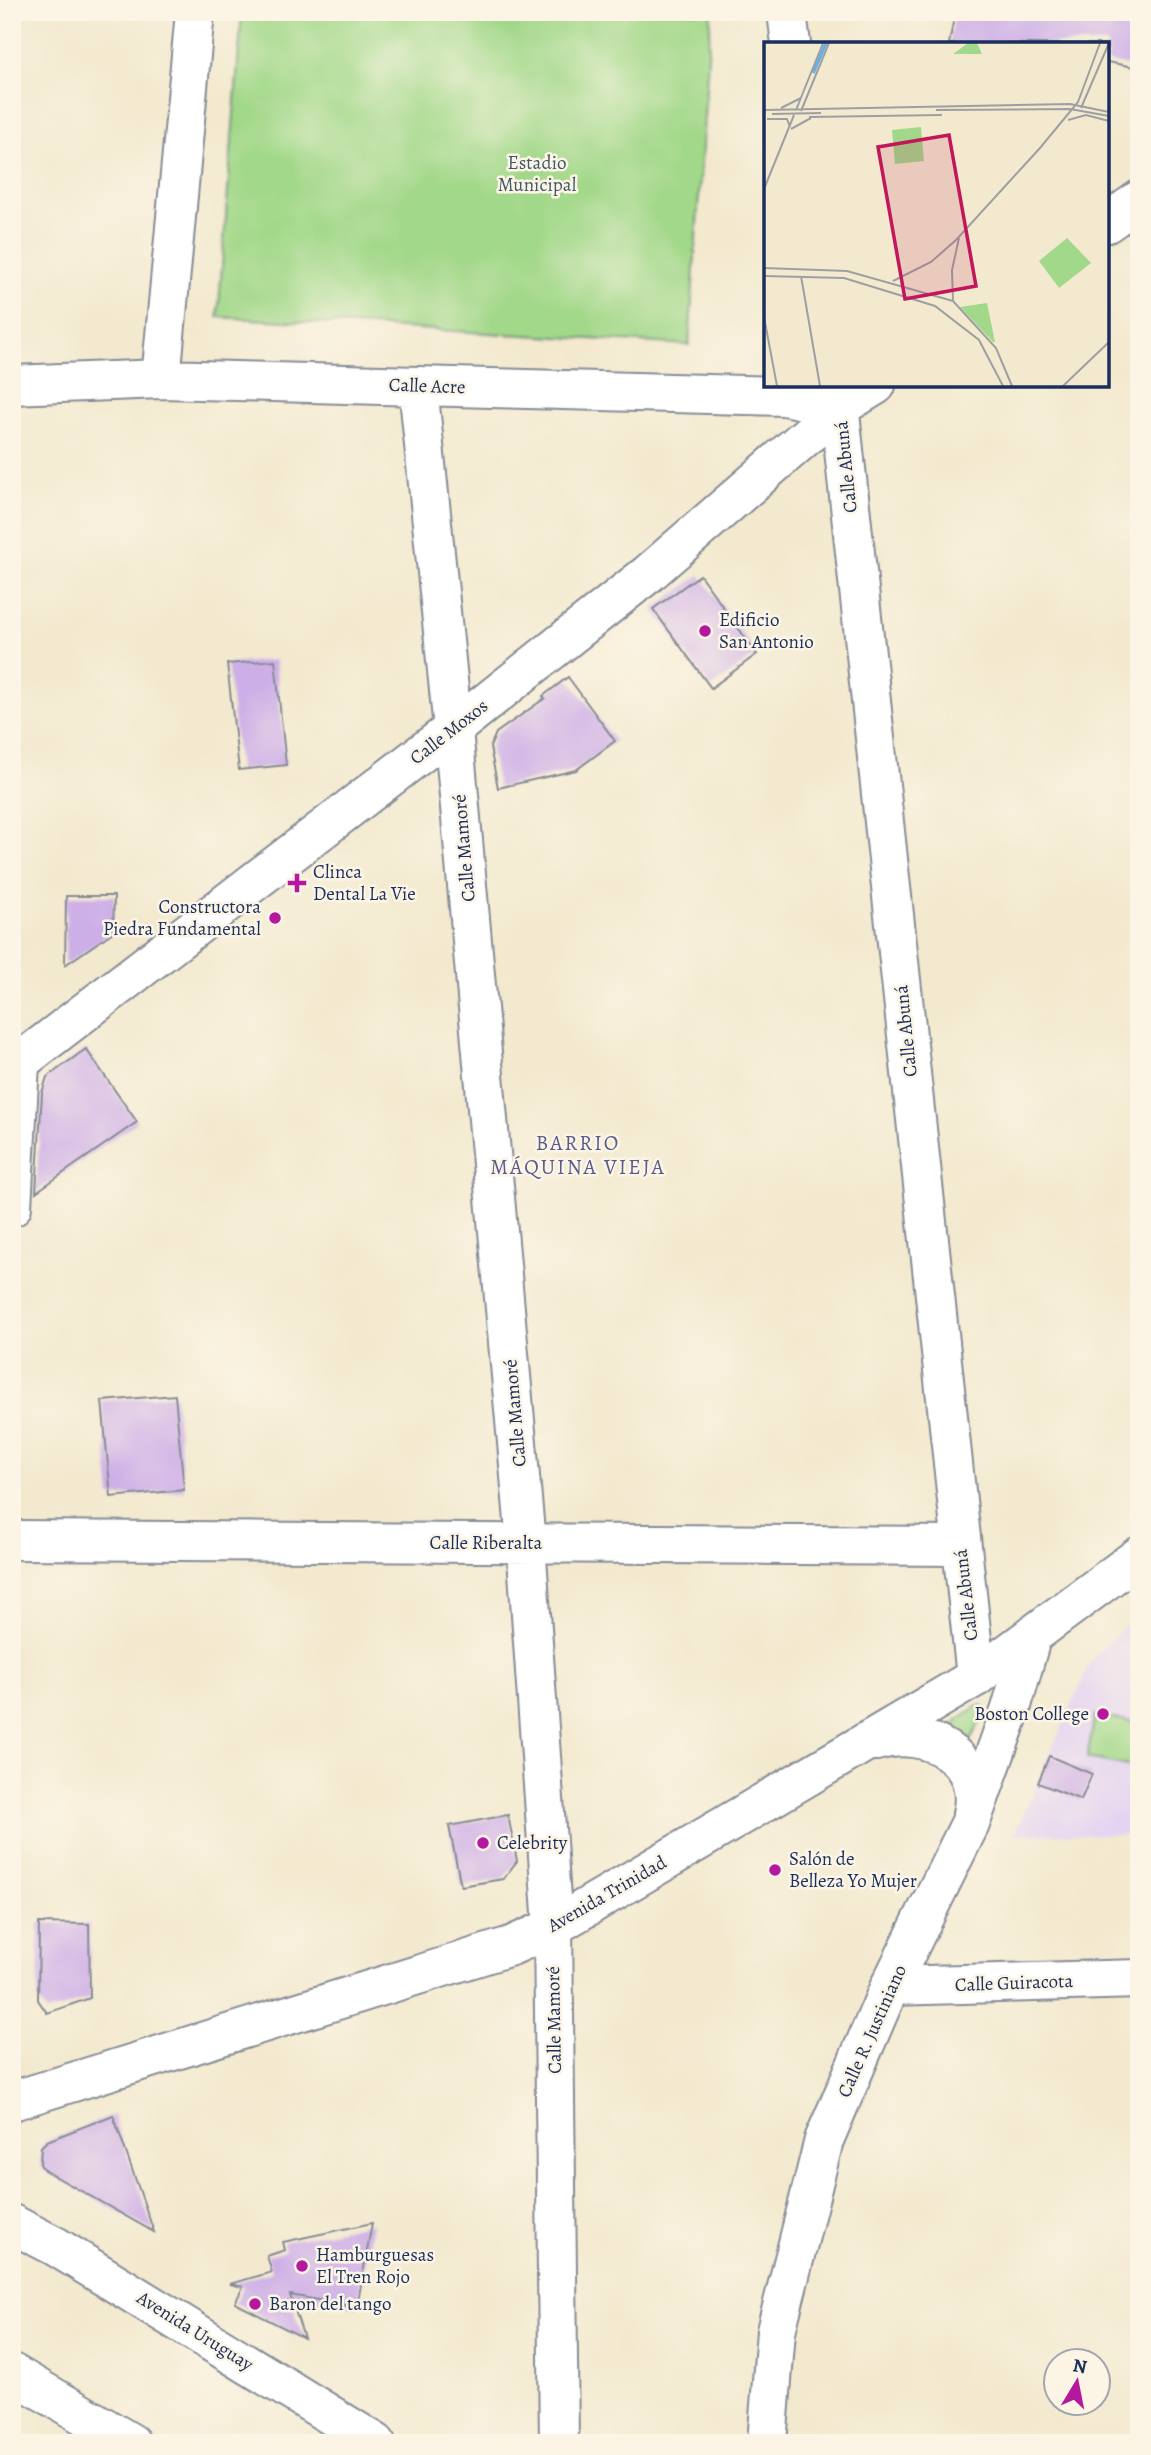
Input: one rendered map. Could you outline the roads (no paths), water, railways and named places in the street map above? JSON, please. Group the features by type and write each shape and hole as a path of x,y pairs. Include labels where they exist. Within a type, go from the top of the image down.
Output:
{"street":[{"path":"162,379 195,12"},
{"path":"787,12 791,42"},
{"path":"1109,222 1139,200"},
{"name":"Calle Acre","path":"12,385 162,379 839,396"},
{"name":"Calle Mamoré","path":"418,386 453,729 526,1543 553,1927 559,2443"},
{"name":"Calle Moxos","path":"16,1065 453,729 648,574 839,396 869,387"},
{"name":"Calle Abuná","path":"839,396 976,1677"},
{"path":"12,1207 16,1065"},
{"name":"Calle Riberalta","path":"12,1540 960,1546"},
{"name":"Avenida Trinidad","path":"12,2101 511,1946 553,1927 976,1677 1139,1556"},
{"name":"Calle R. Justiniano","path":"767,2443 776,2331 824,2140 890,1986 970,1824 1011,1709 1032,1636"},
{"path":"864,1745 891,1736 906,1736 925,1739 953,1754 971,1776 974,1788 970,1824"},
{"name":"Calle Guiracota","path":"890,1986 1139,1979"},
{"name":"Avenida Uruguay","path":"12,2224 90,2267 376,2443"},
{"path":"12,2373 131,2443"}],"place":[{"name":"Edificio San Antonio","path":"705,631"},
{"name":"Clinca Dental La Vie","path":"297,883"},
{"name":"Constructora Piedra Fundamental","path":"275,918"},
{"name":"Boston College","path":"1103,1714"},
{"name":"Celebrity","path":"483,1843"},
{"name":"Salón de Belleza Yo Mujer","path":"775,1870"},
{"name":"Hamburguesas El Tren Rojo","path":"302,2266"},
{"name":"Baron del tango","path":"255,2304"}],"district":[{"name":"BARRIO MÁQUINA VIEJA","path":"578,1155"}],"park label":[{"name":"Estadio Municipal","path":"537,174"}]}
